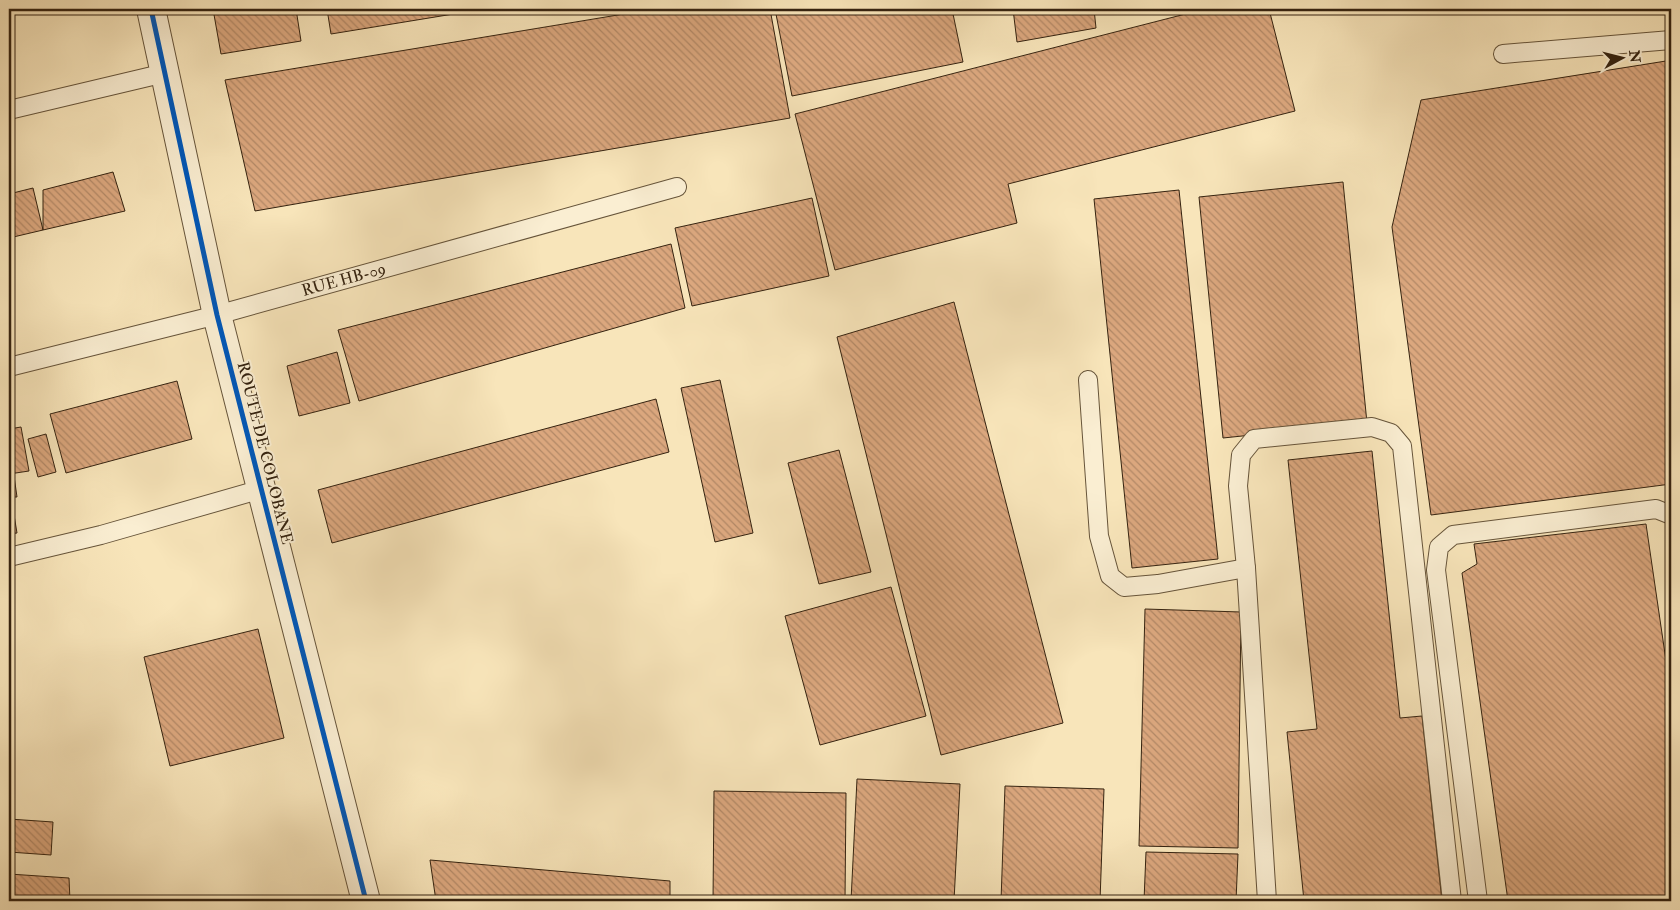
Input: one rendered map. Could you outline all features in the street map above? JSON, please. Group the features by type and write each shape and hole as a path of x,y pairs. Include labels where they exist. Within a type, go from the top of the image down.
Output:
{"street":[{"name":"ROUTE DE COLOBANE","path":"151,9 218,315 366,901"}],"lane":[{"path":"1503,54 1671,40"},
{"path":"9,110 165,73"},
{"name":"RUE HB-09","path":"9,367 218,315 677,187"},
{"path":"1088,380 1099,536 1110,576 1124,586 1158,584 1246,568"},
{"path":"1267,901 1246,568 1238,486 1241,456 1254,439 1372,427 1390,433 1402,446 1452,901"},
{"path":"9,556 101,535 262,489"},
{"path":"1478,901 1436,570 1439,547 1453,535 1656,509 1671,515"}],"building":[{"path":"213,9 296,9 301,41 221,54"},
{"path":"327,9 484,9 331,34"},
{"path":"654,9 770,9 790,118 255,211 225,80"},
{"path":"775,9 952,9 963,62 792,96"},
{"path":"1013,9 1094,9 1096,28 1017,42"},
{"path":"1205,9 1269,9 1295,111 1008,184 1017,223 835,270 795,114"},
{"path":"1552,9 1598,9 1552,13"},
{"path":"1671,61 1671,484 1431,515 1392,227 1421,100"},
{"path":"113,172 125,211 43,230 43,190"},
{"path":"1343,182 1367,423 1223,438 1199,197"},
{"path":"33,188 43,230 9,238 9,194"},
{"path":"1179,190 1218,559 1132,568 1094,199"},
{"path":"812,198 829,276 692,306 675,228"},
{"path":"671,244 685,308 359,401 338,330"},
{"path":"954,302 1063,723 941,755 837,337"},
{"path":"337,352 350,403 299,416 287,366"},
{"path":"720,380 753,533 715,542 681,388"},
{"path":"177,381 192,439 66,473 50,414"},
{"path":"656,399 669,452 332,543 318,490"},
{"path":"21,427 29,471 9,474 9,429"},
{"path":"46,434 56,472 38,477 28,439"},
{"path":"839,450 871,572 819,584 788,463"},
{"path":"1372,451 1400,718 1422,716 1442,901 1304,901 1287,732 1317,729 1288,460"},
{"path":"14,476 17,497 11,497 17,533 9,534 9,477"},
{"path":"1646,524 1671,695 1671,901 1508,901 1462,573 1477,564 1474,544"},
{"path":"891,587 926,716 820,745 785,616"},
{"path":"1145,609 1241,612 1238,848 1139,846"},
{"path":"258,629 284,738 170,766 144,657"},
{"path":"857,779 960,784 954,901 851,901"},
{"path":"1005,786 1104,789 1100,901 1001,901"},
{"path":"714,791 846,793 845,901 713,901"},
{"path":"9,819 53,822 51,855 9,852"},
{"path":"1146,852 1238,854 1236,901 1144,901"},
{"path":"430,860 670,881 670,901 436,901"},
{"path":"9,874 69,878 70,901 9,901"}],"cycle path":[{"path":"151,9 217,315 366,901"}]}
